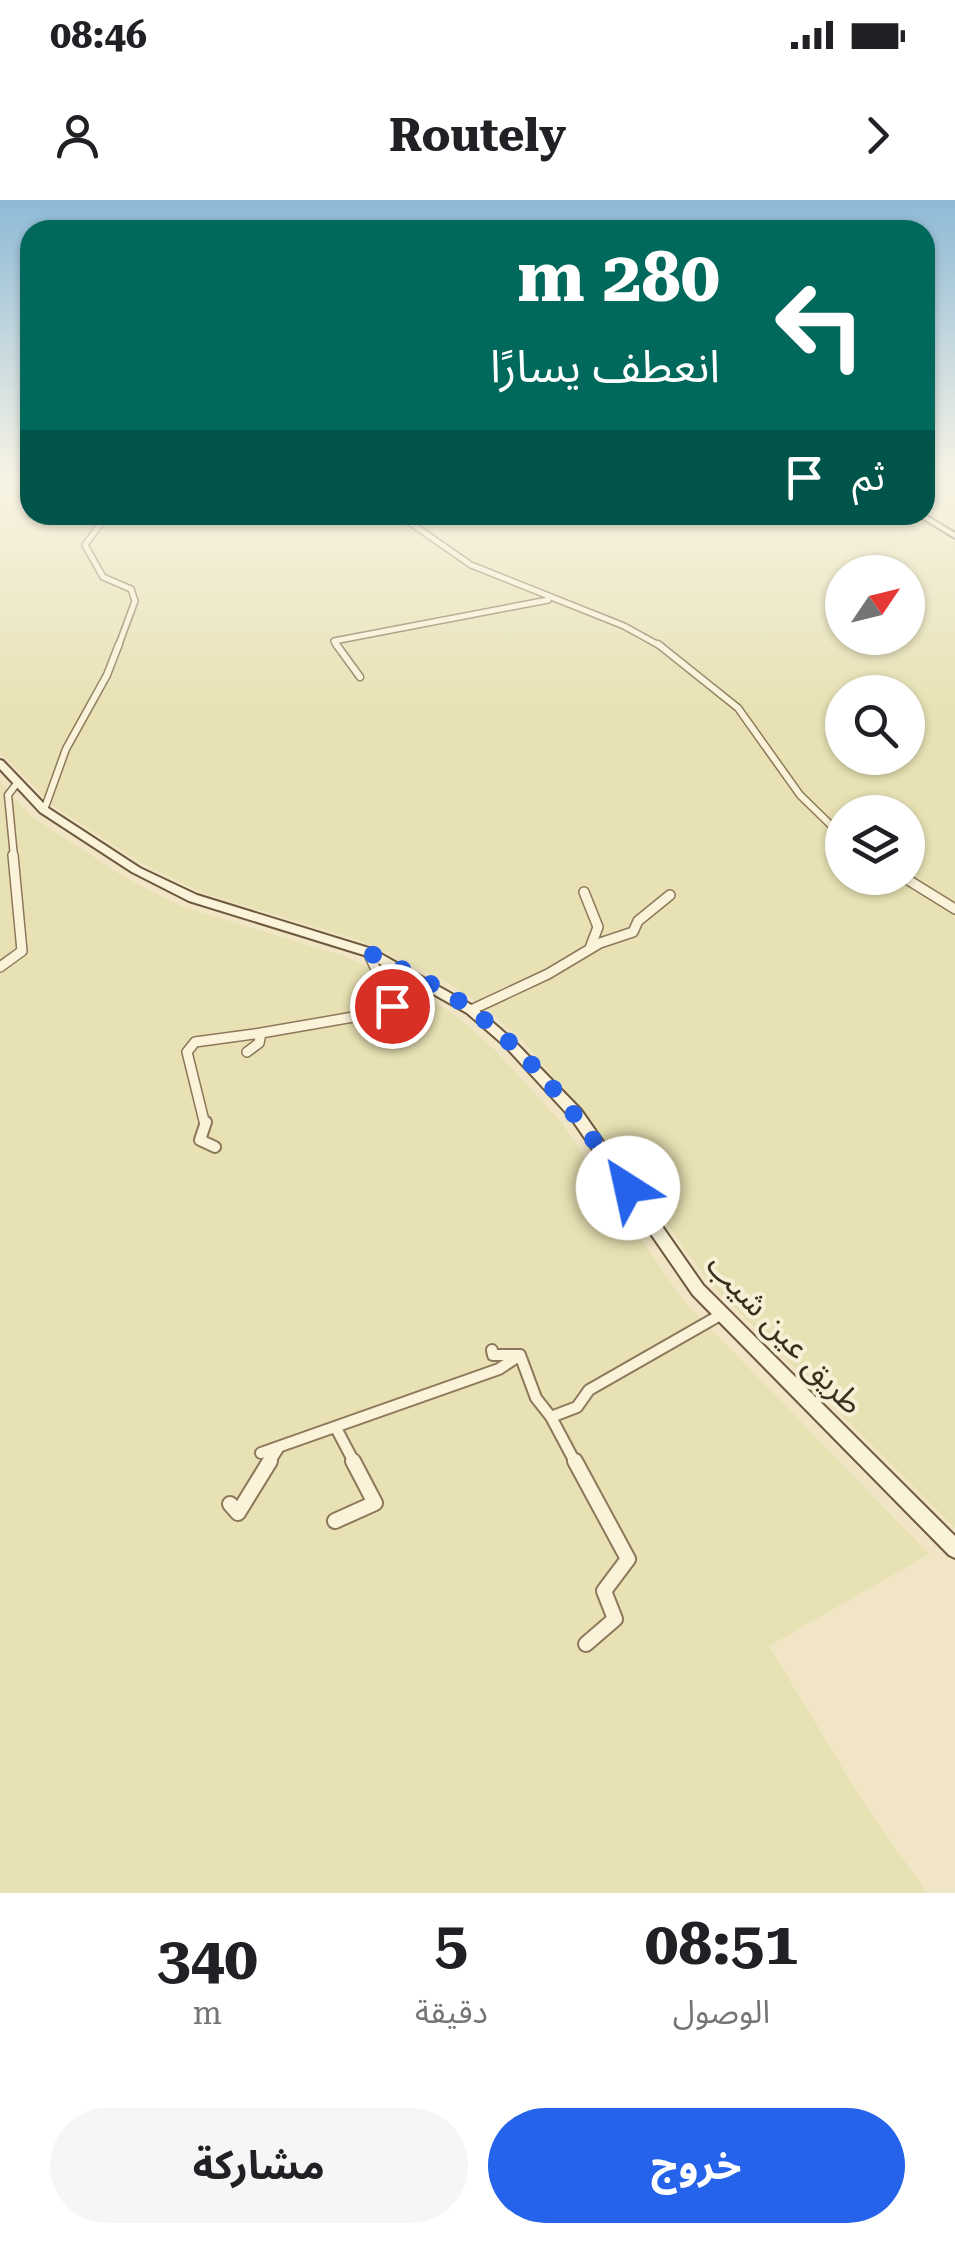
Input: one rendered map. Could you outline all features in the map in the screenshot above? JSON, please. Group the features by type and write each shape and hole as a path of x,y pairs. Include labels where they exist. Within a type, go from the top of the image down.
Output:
{"main road":[{"name":"طريق عين شيب","path":"0,762 44,810 106,852 193,898 368,952 471,1010 509,1043 576,1114 698,1290 955,1549"}],"street":[{"path":"44,810 66,749 107,676 135,601 132,590 103,577 92,558"},
{"path":"453,558 550,600 637,631 719,691 743,714 794,792 825,820"},
{"path":"360,678 334,641 550,600"},
{"path":"0,967 22,951 8,796 18,782"},
{"path":"925,890 955,909"},
{"path":"584,892 598,927 590,948"},
{"path":"471,1010 590,948 633,932 638,921 670,895"},
{"path":"216,1147 200,1140 206,1120 200,1111 187,1052 195,1042 382,1012 392,1006 368,952"},
{"path":"247,1052 259,1044 261,1033"},
{"path":"551,1417 576,1406 589,1390 722,1314"},
{"path":"492,1350 493,1355 520,1355"},
{"path":"520,1355 536,1398 551,1417 628,1559 604,1591 615,1619 586,1644"},
{"path":"261,1453 499,1369 520,1355"},
{"path":"335,1522 375,1503 336,1428"},
{"path":"230,1504 238,1513 279,1447"}],"shaded area":[{"path":"0,558 825,558 825,655 925,655 925,558 955,558 955,1528 710,1283 583,1111 519,1037 480,1004 445,981 361,941 200,892 143,864 53,806 0,753"},
{"path":"0,781 31,816 124,877 183,907 347,957 427,997 459,1018 496,1051 561,1122 682,1299 929,1554 769,1646 863,1802 927,1893 0,1893"}],"route":[{"path":"392,1006 368,952 438,988 509,1043 576,1114 628,1188"}]}
